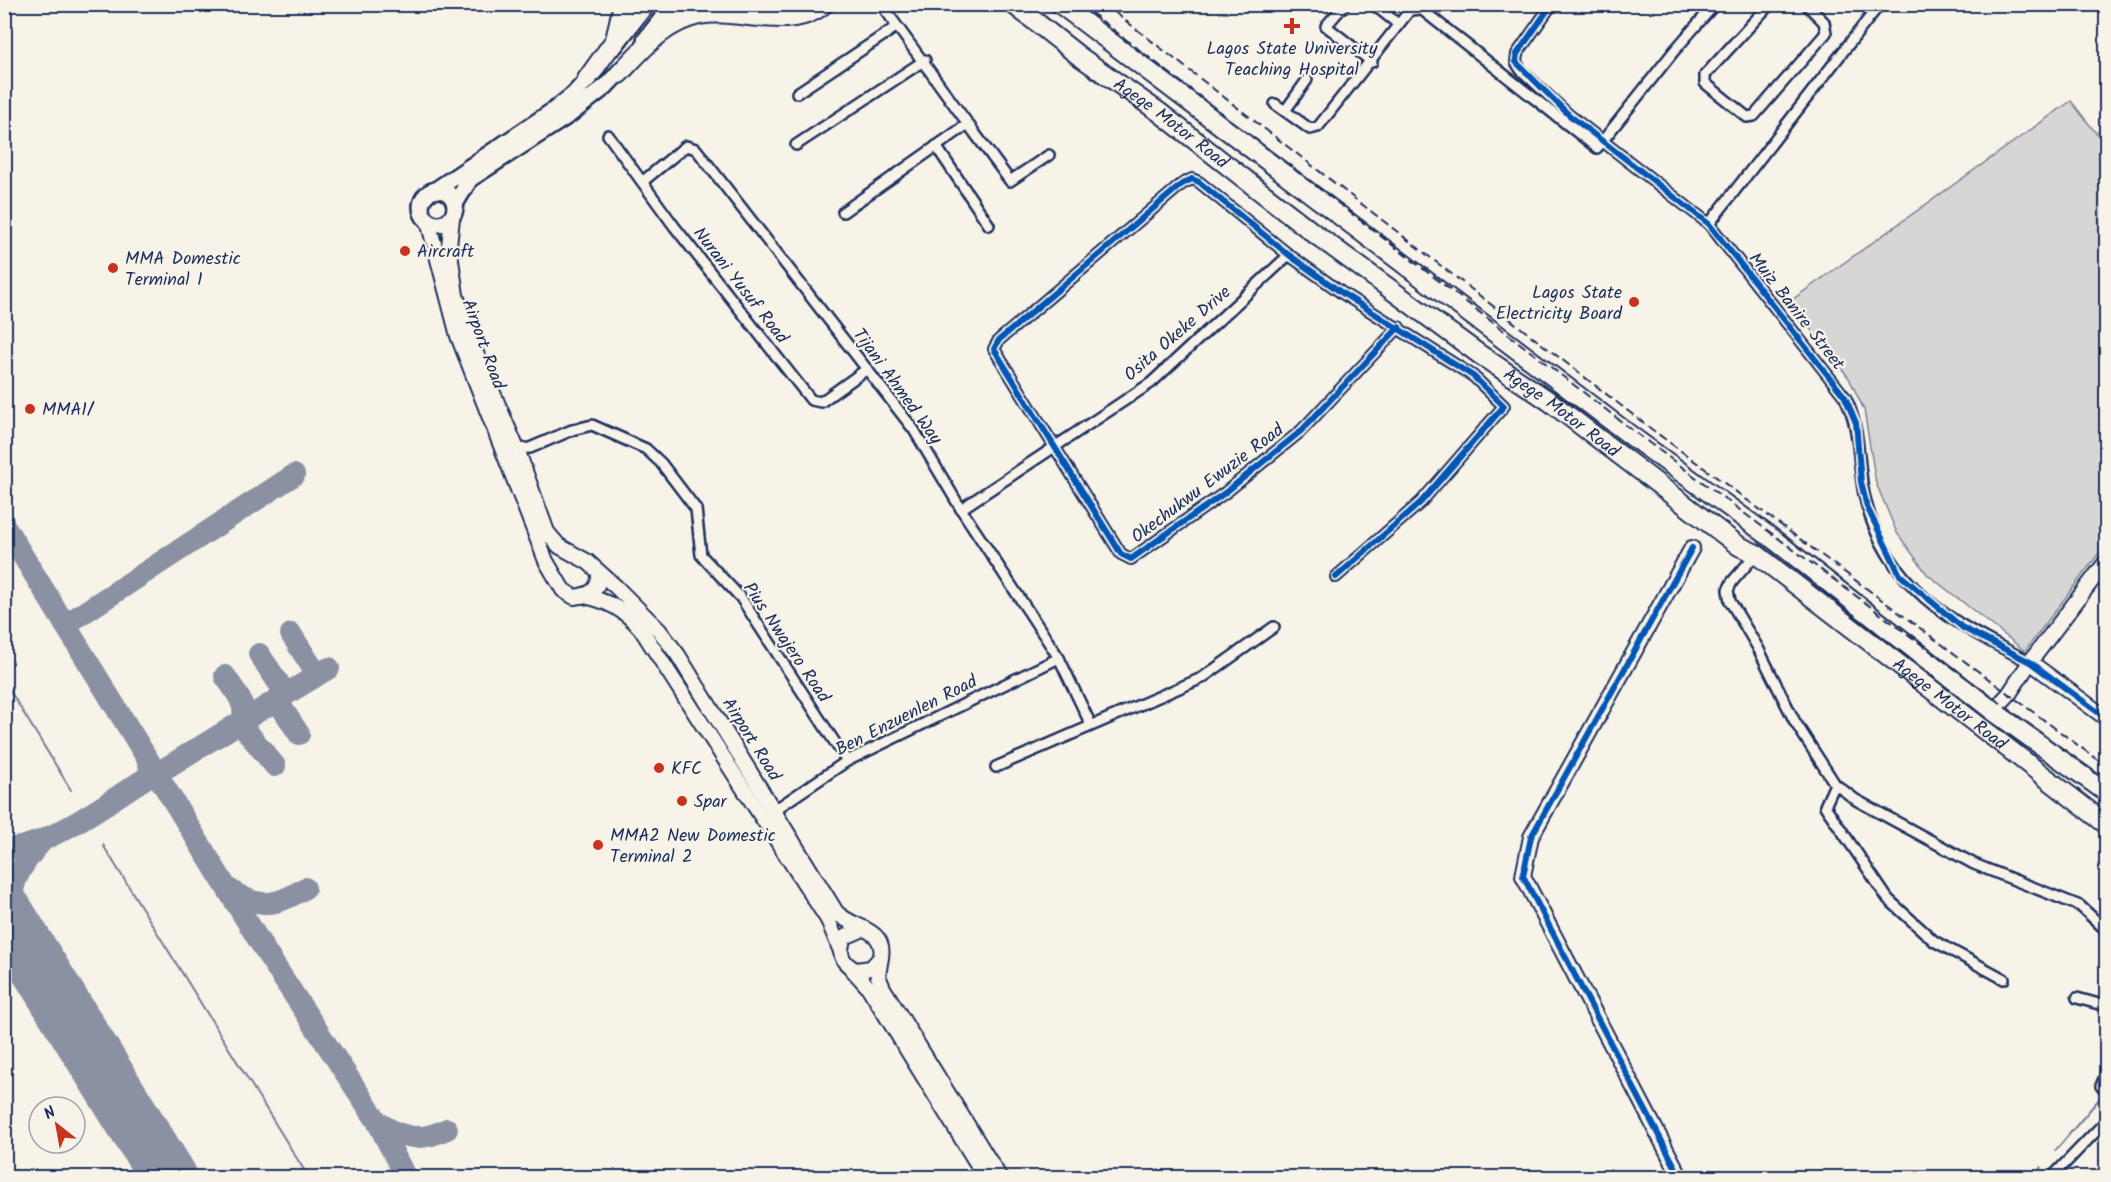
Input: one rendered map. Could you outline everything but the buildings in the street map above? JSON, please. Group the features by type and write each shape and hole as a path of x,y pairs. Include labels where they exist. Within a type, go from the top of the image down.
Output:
{"highway":[{"path":"588,79 615,40 623,4"},
{"path":"619,74 659,32 700,15 766,19 817,11 824,4"},
{"name":"Agege Motor Road","path":"1013,4 1079,56 1159,112 1315,234 1479,354 1549,401 1739,546 1756,554 2106,824"},
{"name":"Agege Motor Road","path":"1060,4 1495,334 1773,539 1993,711 2106,792"},
{"path":"1479,354 1495,334"}],"main road":[{"path":"434,191 448,193 454,211 439,225 428,221 421,205 426,195 554,110 588,79 647,4"},
{"name":"Airport Road","path":"573,554 559,546 547,532 517,449 469,337 456,295 449,246 454,211 470,179 569,115 619,74 673,4"},
{"name":"Airport Road","path":"428,221 433,233 447,300 458,336 542,551 555,577"},
{"path":"1681,1178 1523,876 1532,837 1692,548"},
{"path":"573,554 588,562 599,574 596,590 584,596 574,597 563,590 555,577 557,563 573,554"},
{"path":"1993,711 2009,694 2030,662 2106,562"},
{"name":"Airport Road","path":"599,574 639,609 671,647 836,912 849,924 863,929"},
{"name":"Airport Road","path":"584,596 613,605 629,615 641,629 828,920 840,949"},
{"path":"2030,662 2106,718"},
{"path":"986,1178 869,988 841,956 841,942 850,932 863,929 877,935 881,942 878,976 883,988 1000,1178"},
{"path":"849,967 856,970 871,968 881,957"}],"street":[{"path":"881,4 896,27 925,60 1010,182 1049,155"},
{"path":"1344,4 1326,26 1372,62"},
{"path":"1373,4 1398,24"},
{"name":"Muiz Banire Street","path":"1552,4 1517,54 1516,62 1569,115 1709,224 1845,397 1856,423 1861,482 1867,507 1900,575 1963,628 2030,662"},
{"path":"1275,104 1310,129 1318,127 1372,62 1410,10 1421,9 1597,148 1642,90 1715,4"},
{"path":"1770,4 1705,75 1705,83 1747,117 1754,116 1826,33 1824,22 1806,4"},
{"path":"1709,224 1874,6"},
{"path":"797,93 896,27"},
{"path":"796,145 925,60"},
{"path":"1285,111 1307,80"},
{"path":"843,212 968,124"},
{"name":"Nurani Yusuf Road","path":"608,135 811,400 821,402 867,369"},
{"name":"Tijani Ahmed Way","path":"642,182 686,146 692,146 914,430 961,509 1059,658 1091,725"},
{"path":"936,146 989,225"},
{"path":"1055,447 994,349 999,340 1182,184 1192,179 1199,182 1289,255 1342,293 1473,376 1504,406 1421,502 1336,577"},
{"name":"Osita Okeke Drive","path":"961,509 1151,382 1289,255"},
{"name":"Okechukwu Ewuzie Road","path":"1055,447 1121,554 1131,559 1226,492 1301,431 1399,327"},
{"name":"Pius Nwajero Road","path":"517,449 530,448 592,424 645,449 661,463 696,509 701,555 741,598 847,761"},
{"path":"1756,554 1732,582 1728,590 1730,601 1758,648 1796,722 1835,784 1856,800 1974,864 2080,906 2106,930"},
{"path":"996,767 1202,678 1274,627"},
{"name":"Ben Enzuenlen Road","path":"773,811 847,761 1059,658"},
{"path":"1835,784 1826,807 1888,899 1934,941 2004,979"},
{"path":"2077,998 2106,1006"},
{"path":"2106,1074 2101,1086 2106,1089"},
{"path":"2051,1178 2106,1121"}],"shaded area":[{"path":"2071,101 2096,133 2106,125 2106,544 2025,651 1927,574 1897,533 1876,483 1864,410 1849,378 1789,302"}],"waterway":[{"path":"4,681 71,790"},
{"path":"103,845 309,1178"},
{"path":"2055,1151 2100,1098"},
{"path":"2034,1178 2041,1167"}],"taxiway":[{"path":"65,625 294,475"},
{"path":"4,525 269,957 377,1121 406,1178"},
{"path":"291,634 314,670 313,678"},
{"path":"259,654 282,688 281,697"},
{"path":"156,774 329,668"},
{"path":"225,676 242,703 242,721"},
{"path":"273,702 280,705 299,734"},
{"path":"240,723 275,766"},
{"path":"4,849 21,847 39,841 96,811 146,778 150,772 149,763"},
{"path":"14,926 11,901 16,879 27,859 43,840"},
{"path":"229,889 249,900 267,903 285,899 305,888"},
{"path":"378,1122 395,1132 412,1137 429,1136 447,1129"}],"runway":[{"path":"4,911 169,1178"}],"railway":[{"path":"1080,4 1640,436 2106,781"},
{"path":"1104,4 1650,428 2106,766"}],"cycle path":[{"path":"1552,4 1517,54 1516,62 1569,115 1709,224 1845,397 1856,423 1861,482 1867,507 1900,575 1963,628 2030,662 2106,718"},
{"path":"1336,577 1421,502 1504,406 1473,376 1342,293 1289,255 1199,182 1192,179 1182,184 999,340 994,349 1121,554 1131,559 1226,492 1301,431 1399,327"},
{"path":"1681,1178 1523,876 1531,837 1692,548"}],"place":[{"name":"Lagos State University Teaching Hospital","path":"1292,26"},
{"name":"Aircraft","path":"405,251"},
{"name":"MMA Domestic Terminal 1","path":"113,268"},
{"name":"Lagos State Electricity Board","path":"1634,302"},
{"name":"MMA1/","path":"30,409"},
{"name":"KFC","path":"659,768"},
{"name":"Spar","path":"682,801"},
{"name":"MMA2 New Domestic Terminal 2","path":"598,845"}]}
